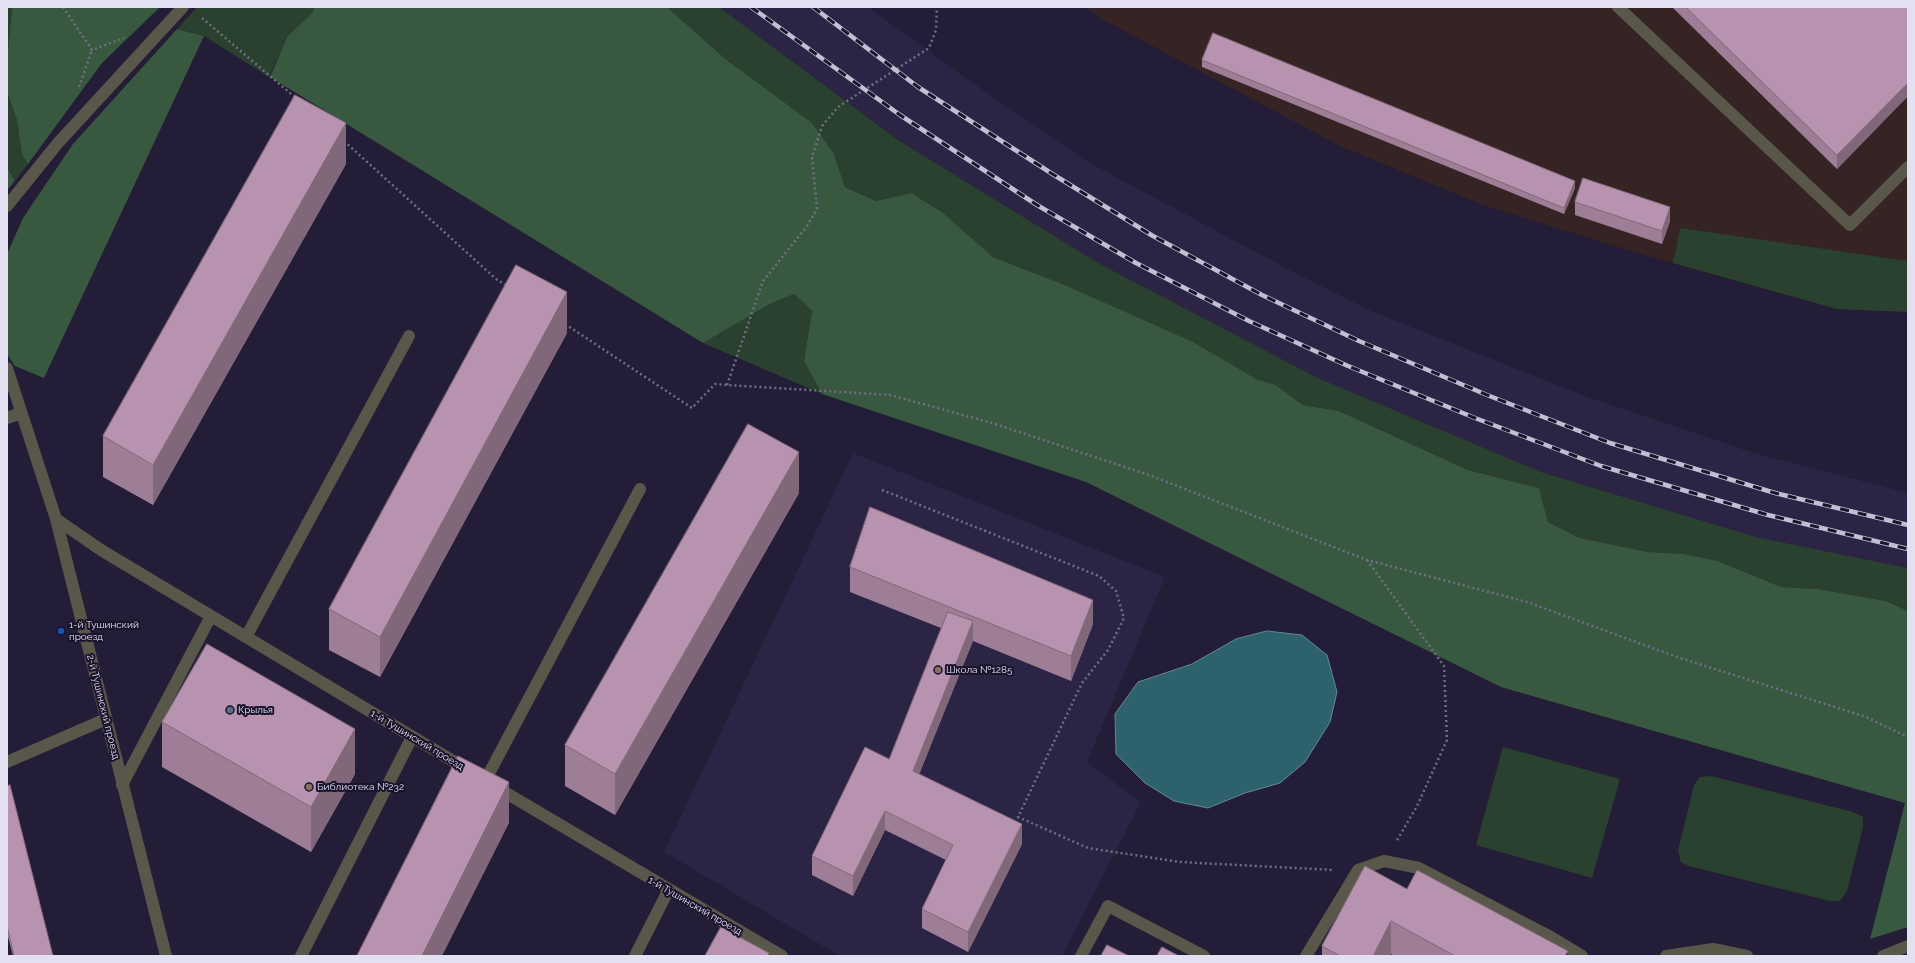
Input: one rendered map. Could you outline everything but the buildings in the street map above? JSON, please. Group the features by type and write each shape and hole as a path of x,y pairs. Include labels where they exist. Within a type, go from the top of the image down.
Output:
{"street":[{"path":"7,206 58,143 183,7"},
{"path":"1618,7 1850,225 1908,167"},
{"path":"246,637 409,336"},
{"name":"2-й Тушинский проезд","path":"7,368 56,519 166,956"},
{"path":"7,418 21,412"},
{"path":"485,781 640,489"},
{"name":"1-й Тушинский проезд","path":"56,519 101,550 668,891 782,956"},
{"path":"122,784 211,616"},
{"path":"7,762 106,719"},
{"path":"301,956 412,737"},
{"path":"1306,956 1358,870 1384,861 1420,868 1549,936 1582,956"},
{"path":"635,956 668,891"},
{"path":"1081,956 1108,906 1204,956"},
{"path":"1883,956 1908,946"},
{"path":"1666,956 1713,949 1747,956"}],"path":[{"path":"63,7 92,50 126,37"},
{"path":"727,385 763,281 807,226 817,209 812,157 822,126 838,107 929,48 936,30 937,7"},
{"path":"201,17 301,102"},
{"path":"342,140 496,279 509,288"},
{"path":"561,322 692,408 715,384 890,395 992,422 1149,475 1367,560 1528,602 1677,657 1866,718 1908,737"},
{"path":"882,490 1099,576 1116,591 1124,618 1108,650 1082,683 1018,817 1088,848 1180,862 1282,868 1358,870"},
{"path":"1367,560 1444,666 1447,740 1417,806 1384,861"}],"shaded area":[{"path":"7,7 12,7 7,61"},
{"path":"12,7 160,7 102,63 28,164 22,155 17,120 7,92 7,61"},
{"path":"197,7 314,7 313,12 287,37 269,77 204,36 177,29"},
{"path":"314,7 667,7 728,61 812,123 834,154 845,187 876,201 911,193 942,212 993,257 1060,283 1193,342 1256,379 1276,385 1303,405 1339,411 1468,470 1539,488 1548,522 1580,538 1648,552 1684,554 1718,561 1781,587 1818,589 1886,601 1908,611 1908,927 1870,939 1905,803 1501,687 1086,482 822,394 804,361 812,311 794,294 770,304 703,343 270,77 287,37 313,12"},
{"path":"667,7 719,7 898,140 1100,264 1318,378 1541,472 1756,537 1908,568 1908,611 1886,601 1818,589 1781,587 1718,561 1684,554 1648,552 1580,538 1548,522 1539,488 1468,470 1339,411 1303,405 1276,385 1256,379 1060,283 993,257 942,212 911,193 876,201 845,187 834,154"},
{"path":"719,7 868,7 964,77 1088,162 1280,265 1369,310 1587,397 1754,453 1908,493 1908,568 1756,537 1541,472 1318,378 1100,264 898,140"},
{"path":"1086,7 1908,7 1908,312 1837,309 1644,255 1483,205 1340,146 1100,18"},
{"path":"177,29 204,36 44,378 15,366 7,354 7,254 23,218 73,144"},
{"path":"7,92 17,120 22,155 28,164 15,181 7,167"},
{"path":"7,167 15,181 7,190"},
{"path":"1680,228 1908,261 1908,312 1837,309 1673,263"},
{"path":"794,294 812,311 804,361 822,394 703,343 770,304"},
{"name":"Школа №1285","path":"853,453 1165,577 1087,762 1141,802 1062,956 840,956 664,852"},
{"path":"1267,631 1302,635 1327,655 1337,692 1330,722 1305,762 1280,783 1245,793 1208,808 1174,801 1145,783 1116,754 1115,714 1138,682 1192,664 1236,639"},
{"path":"1503,747 1620,779 1592,878 1476,845"},
{"path":"1711,776 1853,812 1863,817 1863,827 1847,891 1840,901 1830,901 1689,866 1681,862 1678,851 1694,785 1700,777"}],"railway":[{"path":"751,7 900,115 1037,205 1136,263 1249,321 1348,366 1475,418 1601,466 1768,515 1908,549"},
{"path":"813,7 918,87 1054,175 1153,236 1262,295 1359,341 1487,395 1610,443 1775,493 1908,525"}],"place":[{"name":"1-й Тушинский проезд","path":"61,631"},
{"name":"Школа №1285","path":"938,670"},
{"name":"Крылья","path":"230,710"},
{"name":"Библиотека №232","path":"309,787"}]}
